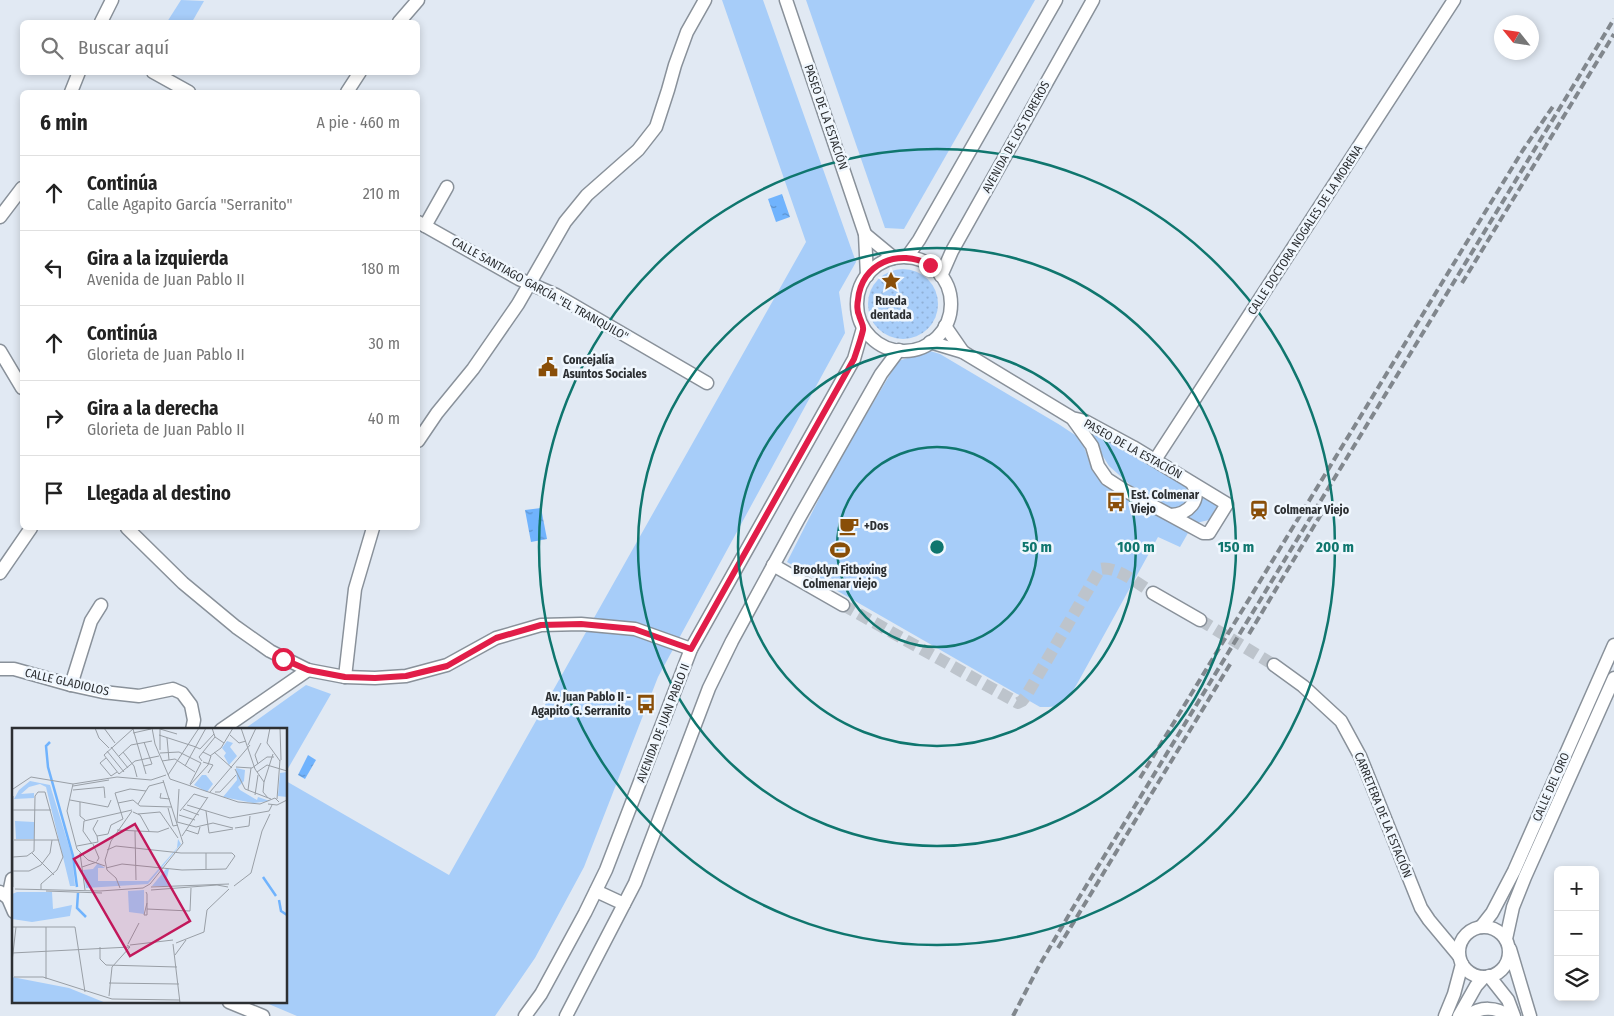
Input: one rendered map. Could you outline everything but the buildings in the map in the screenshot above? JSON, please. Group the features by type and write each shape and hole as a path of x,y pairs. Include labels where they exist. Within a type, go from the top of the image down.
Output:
{"street":[{"path":"102,20 112,0"},
{"path":"401,20 418,0"},
{"path":"420,438 437,413 473,369 518,304 571,215 587,195 638,150 656,126 687,32 705,0"},
{"name":"PASEO DE LA ESTACIÓN","path":"786,0 865,234 867,276"},
{"path":"907,257 919,240 1056,0"},
{"name":"AVENIDA DE LOS TOREROS","path":"941,276 952,251 1093,0"},
{"name":"CALLE DOCTORA NOGALES DE LA MORENA","path":"1155,460 1454,0"},
{"path":"72,90 78,75"},
{"path":"158,75 185,90"},
{"path":"348,90 358,75"},
{"name":"CALLE SANTIAGO GARCÍA \"EL TRANQUILO\"","path":"447,187 421,224 530,284 556,295 707,383"},
{"path":"0,217 20,191"},
{"path":"865,234 894,258"},
{"path":"907,257 922,261 936,270 941,276 947,285 950,301 949,316 945,326 930,342 915,349 890,349 875,341 863,328 858,315 857,301 860,288 874,268 894,258 907,257"},
{"name":"PASEO DE LA ESTACIÓN","path":"945,326 963,352"},
{"name":"AVENIDA DE JUAN PABLO II","path":"525,1016 541,994 606,870 691,649 854,359 863,328"},
{"name":"PASEO DE LA ESTACIÓN","path":"930,342 963,352 1072,418 1085,420 1227,504 1209,533 1203,533 1107,479 1098,466 1089,442 1072,418"},
{"path":"566,1016 635,882 710,688 732,641 881,374 899,350"},
{"path":"0,351 20,385"},
{"name":"PASEO DE LA ESTACIÓN","path":"1171,515 1179,515 1190,508 1196,492 1192,483"},
{"path":"0,573 30,530"},
{"path":"131,530 184,583 236,627 283,659 308,670 345,677 406,676 447,666 496,638 541,625 581,624 634,629 691,649"},
{"path":"345,677 355,589 372,530"},
{"path":"773,565 843,605"},
{"path":"1153,593 1200,620"},
{"path":"71,685 91,621 101,605"},
{"name":"CALLE DEL ORO","path":"1481,926 1492,913 1514,871 1614,644"},
{"path":"281,689 285,678 283,659"},
{"name":"CARRETERA DE LA ESTACIÓN","path":"1274,665 1303,686 1341,721 1360,756 1422,908 1429,920 1461,960"},
{"name":"CALLE GLADIOLOS","path":"0,668 14,669 103,692 139,696 173,689 182,693 191,705 194,720 192,728"},
{"path":"224,728 308,670"},
{"name":"CALLE DEL ORO","path":"1508,942 1513,907 1519,892 1614,678"},
{"path":"9,880 3,899 12,910"},
{"path":"596,891 624,904"},
{"path":"1445,1016 1454,994 1461,960 1459,949 1464,936 1475,928 1488,926 1502,933 1508,942 1530,1016"},
{"path":"1439,931 1464,936"},
{"path":"1459,1016 1476,986 1487,977 1497,973 1507,962 1509,954 1508,942"},
{"path":"1461,960 1472,974 1487,977 1508,1000 1514,1016"},
{"path":"235,1004 263,1016"},
{"path":"1468,1016 1471,1013 1487,1008 1503,1012 1509,1016"}],"shaded area":[{"path":"181,0 204,1 193,20 168,20"},
{"path":"722,0 763,0 856,262 839,292 845,333 658,677 584,867 535,958 495,1016 297,1016 269,1004 288,1004 288,782 449,875 806,242"},
{"path":"806,0 1035,0 904,229 885,228"},
{"path":"896,269 910,269 923,275 932,284 938,297 936,317 928,329 910,339 896,339 883,333 874,324 868,311 868,297 874,284 883,275"},
{"path":"930,351 940,354 1078,437 1084,447 1092,470 1103,485 1188,533 1180,547 1158,537 1077,684 1066,700 1059,705 1040,707 787,562 835,467 898,361"},
{"path":"1085,427 1192,486 1218,504 1209,520 1196,523 1136,490 1109,466"},
{"path":"306,685 331,694 288,769 288,728 246,728"}],"water":[{"path":"782,194 790,217 776,222 768,199"},
{"path":"541,508 547,539 531,542 525,510"},
{"path":"308,755 316,760 305,779 298,775"}],"tunnel":[{"path":"843,605 1018,703 1026,696 1100,569 1113,570 1120,573 1153,593"},
{"path":"1200,620 1274,665"}],"railway":[{"path":"1013,1016 1039,966 1077,901 1614,19"},
{"path":"1462,283 1614,34"},
{"path":"1140,778 1523,150 1554,105"},
{"path":"1249,634 1329,501"},
{"path":"1058,948 1232,661"}],"place":[{"name":"Rueda dentada","path":"891,281"},
{"name":"Concejalía Asuntos Sociales","path":"548,367"},
{"name":"Est. Colmenar Viejo","path":"1116,502"},
{"name":"Colmenar Viejo","path":"1259,510"},
{"name":"+Dos","path":"849,526"},
{"name":"Brooklyn Fitboxing Colmenar viejo","path":"840,550"},
{"name":"Av. Juan Pablo II - Agapito G. Serranito","path":"646,704"}],"route":[{"path":"283,659 308,670 345,677 406,676 447,666 496,638 541,625 581,624 634,629 691,649 854,359 863,328 858,315 857,301 860,288 867,276 874,268 894,258 915,258 930,265"}]}
